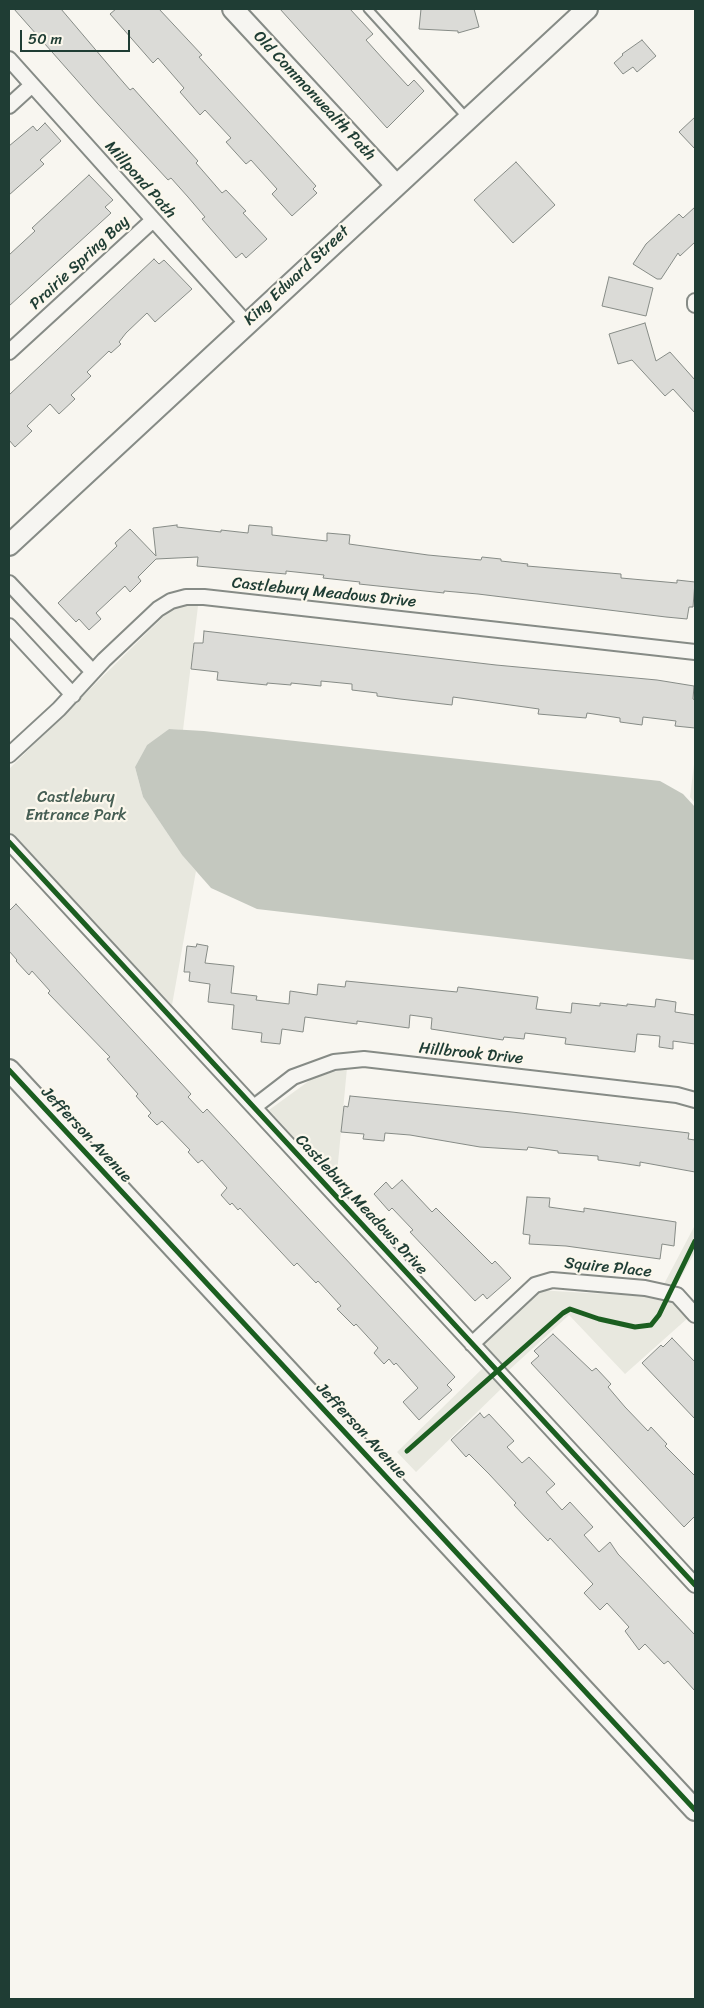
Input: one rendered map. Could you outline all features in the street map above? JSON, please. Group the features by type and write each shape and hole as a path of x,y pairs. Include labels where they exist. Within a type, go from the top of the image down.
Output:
{"street":[{"name":"Old Commonwealth Path","path":"233,9 395,184"},
{"name":"King Edward Street","path":"9,545 395,184 587,9"},
{"name":"Millpond Path","path":"9,59 246,323"},
{"path":"9,106 32,85"},
{"name":"Prairie Spring Bay","path":"9,352 153,220"},
{"path":"9,583 93,672"},
{"name":"Castlebury Meadows Drive","path":"9,755 73,695 93,672 158,609 172,601 186,598 214,598 695,652"},
{"path":"9,626 73,695"},
{"name":"Castlebury Meadows Drive","path":"9,842 695,1585"},
{"name":"Hillbrook Drive","path":"254,1107 293,1077 334,1062 364,1059 676,1095 695,1100"},
{"name":"Jefferson Avenue","path":"9,1070 695,1810"},
{"name":"Squire Place","path":"472,1344 535,1285 552,1280 645,1288 677,1295 695,1315"}],"lane":[{"path":"368,9 468,119"}],"green space":[{"name":"Castlebury Entrance Park","path":"188,604 198,606 183,730 169,729 147,745 135,767 143,797 182,855 196,871 172,1005 9,835 9,769 163,617 175,608"},
{"path":"695,756 695,803 690,797"},
{"path":"347,1068 336,1184 269,1110 313,1078"},
{"path":"695,1225 695,1252 675,1288 663,1286"},
{"path":"537,1290 675,1298 689,1317 625,1374 569,1315 508,1371 480,1343"},
{"path":"485,1366 504,1386 416,1472 397,1452"}],"shaded area":[{"path":"169,729 204,731 660,781 683,794 695,807 695,960 257,909 211,888 182,855 143,797 135,767 147,745"}],"building":[{"path":"14,9 61,9 130,90 133,88 198,161 196,163 222,193 226,190 246,211 243,213 267,239 246,258 242,253 236,258 202,219 205,217 188,197 171,178 168,180"},
{"path":"116,9 159,9 202,55 199,57 316,186 313,189 317,193 292,216 272,194 277,189 251,160 246,164 226,142 231,138 205,110 200,115 180,92 184,88 158,58 153,63 110,14"},
{"path":"280,9 350,9 373,34 366,40 384,60 408,86 414,80 424,91 387,128"},
{"path":"421,9 474,9 479,27 458,33 458,31 419,29"},
{"path":"642,40 656,56 637,72 633,67 623,74 614,63 622,54"},
{"path":"695,117 695,149 679,132"},
{"path":"45,123 61,141 40,160 44,164 9,195 9,146 33,126 37,131"},
{"path":"516,162 555,205 513,243 474,200"},
{"path":"89,175 113,200 105,207 111,213 9,306 9,255 35,231 32,228"},
{"path":"695,207 695,242 680,256 678,253 661,279 657,279 633,264 646,244 679,214 683,218"},
{"path":"154,259 159,264 164,260 192,289 155,322 147,313 126,333 119,342 121,344 111,353 109,351 87,372 91,376 71,395 75,399 59,414 50,404 27,426 32,431 15,447 9,440 9,395"},
{"path":"609,277 653,288 646,316 602,306"},
{"path":"645,323 656,361 670,352 695,380 695,413 673,389 665,396 632,360 618,364 609,334"},
{"path":"177,525 177,527 221,532 221,530 248,533 249,525 272,527 272,535 327,541 327,533 350,535 349,544 428,555 481,560 482,557 501,559 501,561 528,564 527,566 621,574 621,578 677,583 677,580 695,582 693,607 689,607 687,619 666,617 478,594 444,591 444,593 359,584 360,582 323,578 324,575 286,571 286,574 197,566 198,557 156,559 138,577 141,581 130,592 125,586 96,613 101,619 89,630 79,619 76,622 58,603 117,546 115,543 130,529 156,556 153,528"},
{"path":"204,631 496,665 657,680 694,686 695,728 675,726 676,721 643,717 642,725 620,722 620,718 587,713 586,718 538,714 539,709 453,697 452,705 400,699 377,696 377,693 352,690 352,684 321,681 321,686 291,683 291,685 267,683 267,685 217,680 218,672 191,669 194,643 203,643"},
{"path":"16,904 191,1094 188,1097 203,1113 207,1109 455,1377 447,1385 452,1390 419,1420 403,1402 418,1388 396,1363 394,1365 389,1359 384,1364 374,1353 378,1348 356,1324 354,1326 337,1309 341,1306 318,1281 316,1283 297,1263 294,1266 240,1208 238,1210 232,1203 230,1205 221,1195 227,1188 202,1160 198,1163 188,1152 190,1150 162,1121 157,1125 148,1116 151,1113 136,1096 138,1094 107,1059 110,1057 48,993 50,991 32,971 29,975 16,961 9,951 9,911"},
{"path":"197,944 208,946 205,963 234,966 231,993 257,996 256,1000 289,1004 290,991 317,995 318,984 345,987 346,981 457,992 458,987 538,997 536,1009 571,1013 572,1003 600,1006 600,1003 627,1006 627,1004 655,1007 656,999 676,1002 675,1012 695,1015 695,1044 673,1041 673,1049 659,1047 660,1036 637,1034 635,1052 565,1044 566,1038 525,1033 524,1039 504,1037 503,1040 431,1029 432,1018 410,1015 409,1028 305,1017 303,1032 282,1029 280,1044 261,1042 262,1033 232,1029 234,1005 208,1002 210,984 189,981 190,972 184,972 187,946 196,947"},
{"path":"350,1096 512,1112 689,1133 688,1139 695,1140 695,1172 640,1162 640,1166 598,1160 598,1156 558,1153 558,1151 528,1147 527,1150 480,1147 410,1135 385,1133 384,1141 363,1139 364,1134 341,1132 344,1106 348,1107"},
{"path":"402,1180 432,1212 436,1208 492,1264 495,1261 511,1278 487,1299 483,1294 475,1301 410,1232 413,1230 392,1208 389,1211 374,1194 386,1182 392,1189"},
{"path":"527,1197 550,1198 549,1207 584,1212 584,1208 676,1222 674,1246 662,1244 660,1259 566,1246 529,1244 530,1235 523,1234"},
{"path":"553,1334 592,1371 596,1368 611,1384 608,1387 625,1407 648,1431 651,1427 667,1444 665,1446 695,1476 695,1516 684,1527 531,1363 539,1356 534,1351"},
{"path":"672,1338 695,1362 695,1419 642,1363 661,1345 663,1347"},
{"path":"480,1413 484,1418 489,1414 514,1441 507,1447 522,1463 529,1457 555,1484 546,1492 562,1510 570,1502 593,1527 584,1535 599,1552 610,1542 618,1554 695,1635 695,1691 668,1661 664,1664 645,1644 639,1650 625,1631 629,1627 607,1603 600,1610 584,1593 593,1584 550,1538 548,1541 528,1520 514,1505 516,1503 489,1474 469,1454 466,1457 451,1440"}],"cycle path":[{"path":"9,842 695,1585"},
{"path":"9,1070 695,1810"},
{"path":"407,1451 563,1313 570,1309 599,1319 635,1327 651,1325 659,1315 695,1241"}]}
